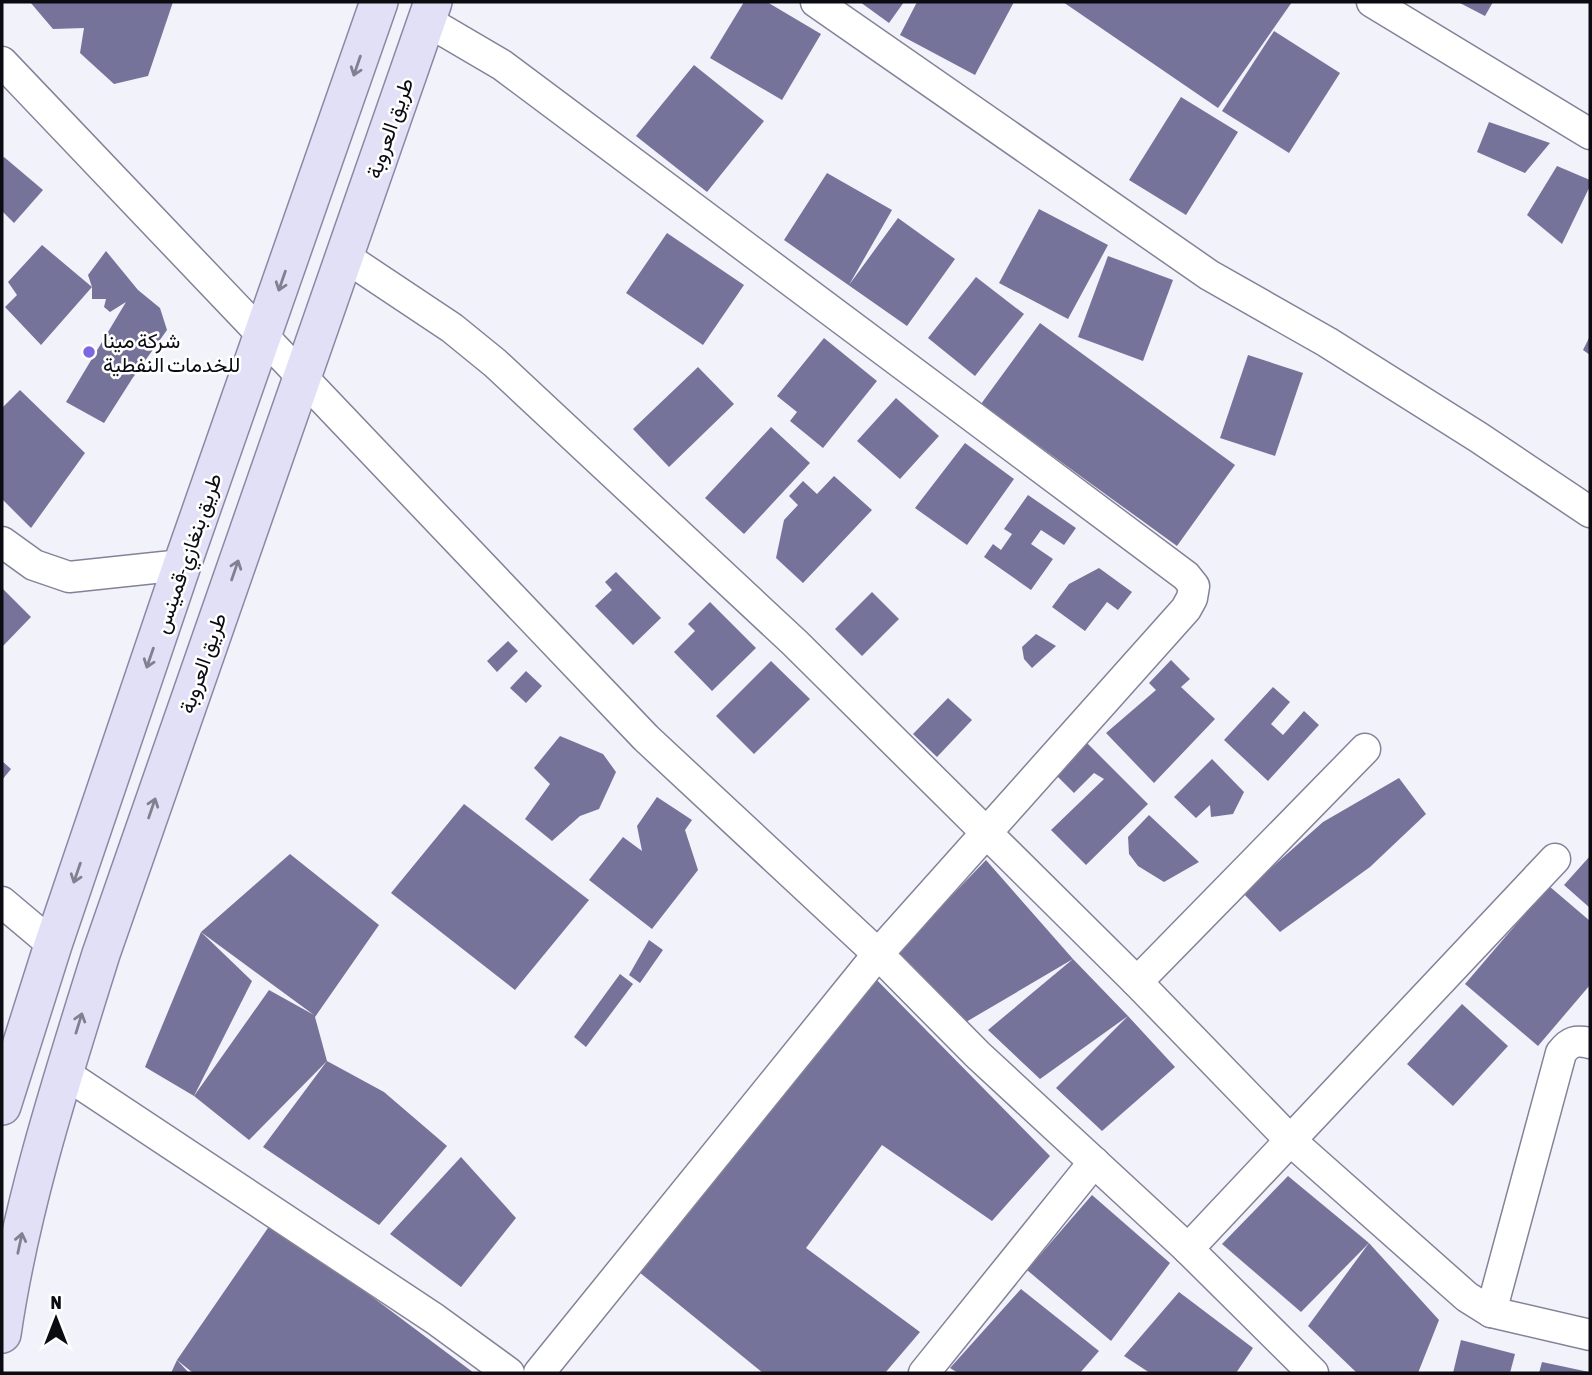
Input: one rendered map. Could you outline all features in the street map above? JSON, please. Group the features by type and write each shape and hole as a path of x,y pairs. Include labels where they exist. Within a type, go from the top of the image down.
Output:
{"main road":[{"name":"طريق بنغازي-قمينس","path":"3,1093 182,565 379,2"},
{"name":"طريق العروبة","path":"2,1334 27,1206 101,954 430,11"}],"street":[{"path":"816,2 1209,275 1339,350 1478,437 1590,512"},
{"path":"1372,2 1590,134"},
{"path":"430,11 1186,576 1194,586 1192,598 1186,608 878,954 539,1373"},
{"path":"2,62 646,738 878,954 978,1055 1188,1249 1309,1372"},
{"path":"344,256 452,328 495,363 795,643 1137,982 1291,1141 1467,1297 1490,1312 1590,1335"},
{"path":"2,542 34,565 69,577 182,565"},
{"path":"1137,982 1365,748"},
{"path":"1188,1249 1555,859"},
{"path":"2,902 53,945"},
{"path":"1490,1312 1561,1053 1568,1043 1590,1043"},
{"path":"64,1073 435,1319 509,1373"},
{"path":"924,1373 1094,1162"}],"building":[{"path":"30,2 173,2 148,76 114,84 80,53 84,28 53,29"},
{"path":"744,2 767,2 821,34 782,100 710,58"},
{"path":"860,2 904,2 889,23"},
{"path":"917,2 1014,2 975,75 900,35"},
{"path":"1063,2 1292,2 1218,108"},
{"path":"1458,2 1493,2 1485,16"},
{"path":"1274,31 1340,73 1289,153 1222,111"},
{"path":"694,65 764,121 707,192 636,136"},
{"path":"1181,97 1238,132 1186,215 1129,180"},
{"path":"1489,122 1550,143 1525,173 1477,152"},
{"path":"4,157 43,190 14,223 2,211"},
{"path":"1557,166 1590,180 1590,186 1562,244 1527,215"},
{"path":"827,173 892,210 849,285 898,218 955,259 907,326 784,240"},
{"path":"1039,209 1108,245 1068,319 999,283"},
{"path":"667,233 744,285 703,345 626,293"},
{"path":"42,245 92,287 41,345 5,307 17,295 8,282"},
{"path":"106,251 138,290 160,308 167,330 104,423 66,402 126,302 110,312 104,307 106,299 92,299 88,275"},
{"path":"1108,256 1173,280 1143,361 1078,337"},
{"path":"976,277 1024,314 975,376 928,338"},
{"path":"1040,323 1235,465 1177,546 981,404"},
{"path":"1590,336 1590,355 1583,350"},
{"path":"824,338 877,381 823,448 790,421 797,412 777,396"},
{"path":"1248,355 1303,373 1275,456 1220,438"},
{"path":"698,367 734,404 669,467 633,429"},
{"path":"20,390 85,453 31,528 2,499 2,408"},
{"path":"896,398 939,436 900,479 857,441"},
{"path":"771,427 810,463 744,534 705,498"},
{"path":"965,443 1014,479 967,545 915,508"},
{"path":"834,476 872,510 803,583 776,558 784,520 798,505 789,496 803,481 817,494"},
{"path":"1028,495 1076,528 1064,545 1041,530 1031,544 1053,559 1031,590 984,557 993,544 1001,550 1012,534 1004,529"},
{"path":"1099,568 1132,592 1118,610 1107,602 1085,631 1052,607 1069,584"},
{"path":"616,572 661,618 633,645 595,606 612,590 605,582"},
{"path":"2,588 31,617 2,647"},
{"path":"872,592 899,619 862,656 835,629"},
{"path":"710,602 756,648 712,691 674,652 695,631 688,624"},
{"path":"1036,634 1056,646 1032,668 1024,659 1022,647"},
{"path":"508,641 518,651 497,672 487,661"},
{"path":"1171,660 1190,679 1181,687 1215,719 1154,783 1106,733 1156,690 1149,683"},
{"path":"771,661 810,699 754,754 716,716"},
{"path":"526,671 542,686 526,703 510,688"},
{"path":"1273,687 1290,702 1271,724 1283,735 1304,711 1319,725 1268,781 1224,740"},
{"path":"948,698 972,720 937,757 913,734"},
{"path":"560,736 603,754 616,772 599,809 580,816 552,841 525,819 550,784 534,768"},
{"path":"1086,742 1148,804 1086,865 1051,830 1104,779 1094,773 1074,793 1054,773"},
{"path":"1212,759 1244,792 1233,814 1211,817 1210,805 1196,818 1174,797"},
{"path":"2,761 11,769 2,780"},
{"path":"1399,778 1426,814 1370,867 1280,932 1243,893 1323,822"},
{"path":"657,797 692,820 685,830 698,870 652,929 589,880 623,837 642,851 637,826"},
{"path":"464,804 589,900 515,990 391,893"},
{"path":"1149,815 1199,862 1164,882 1138,866 1129,854 1128,837"},
{"path":"290,854 379,925 315,1017 327,1061 249,1140 194,1096 269,990 314,1015 201,932"},
{"path":"1590,856 1590,908 1564,885"},
{"path":"986,860 1073,959 966,1022 887,963"},
{"path":"1549,886 1590,921 1590,985 1538,1046 1465,984"},
{"path":"201,932 252,981 194,1096 145,1067"},
{"path":"649,940 663,950 640,983 629,975"},
{"path":"1073,959 1128,1016 1040,1079 988,1030"},
{"path":"866,969 1050,1156 992,1221 882,1145 806,1248 920,1332 885,1373 763,1373 628,1263"},
{"path":"620,974 633,984 586,1047 574,1037"},
{"path":"1462,1004 1508,1046 1453,1106 1407,1064"},
{"path":"1128,1016 1175,1067 1102,1131 1056,1088"},
{"path":"327,1061 384,1092 447,1146 379,1225 263,1147"},
{"path":"461,1157 516,1218 461,1287 390,1234"},
{"path":"1288,1176 1369,1243 1301,1312 1222,1244"},
{"path":"1092,1195 1170,1263 1111,1341 1027,1270"},
{"path":"272,1222 474,1373 193,1373 177,1360"},
{"path":"1369,1243 1439,1320 1418,1373 1357,1373 1308,1326"},
{"path":"1021,1289 1099,1351 1080,1373 958,1373 950,1368"},
{"path":"1179,1292 1253,1348 1236,1373 1150,1373 1124,1356"},
{"path":"1461,1340 1515,1354 1510,1373 1453,1373"},
{"path":"177,1360 189,1373 171,1373"},
{"path":"1542,1362 1589,1372 1589,1373 1539,1373"}],"place":[{"name":"شركة مينا للخدمات النفطية","path":"89,352"}]}
